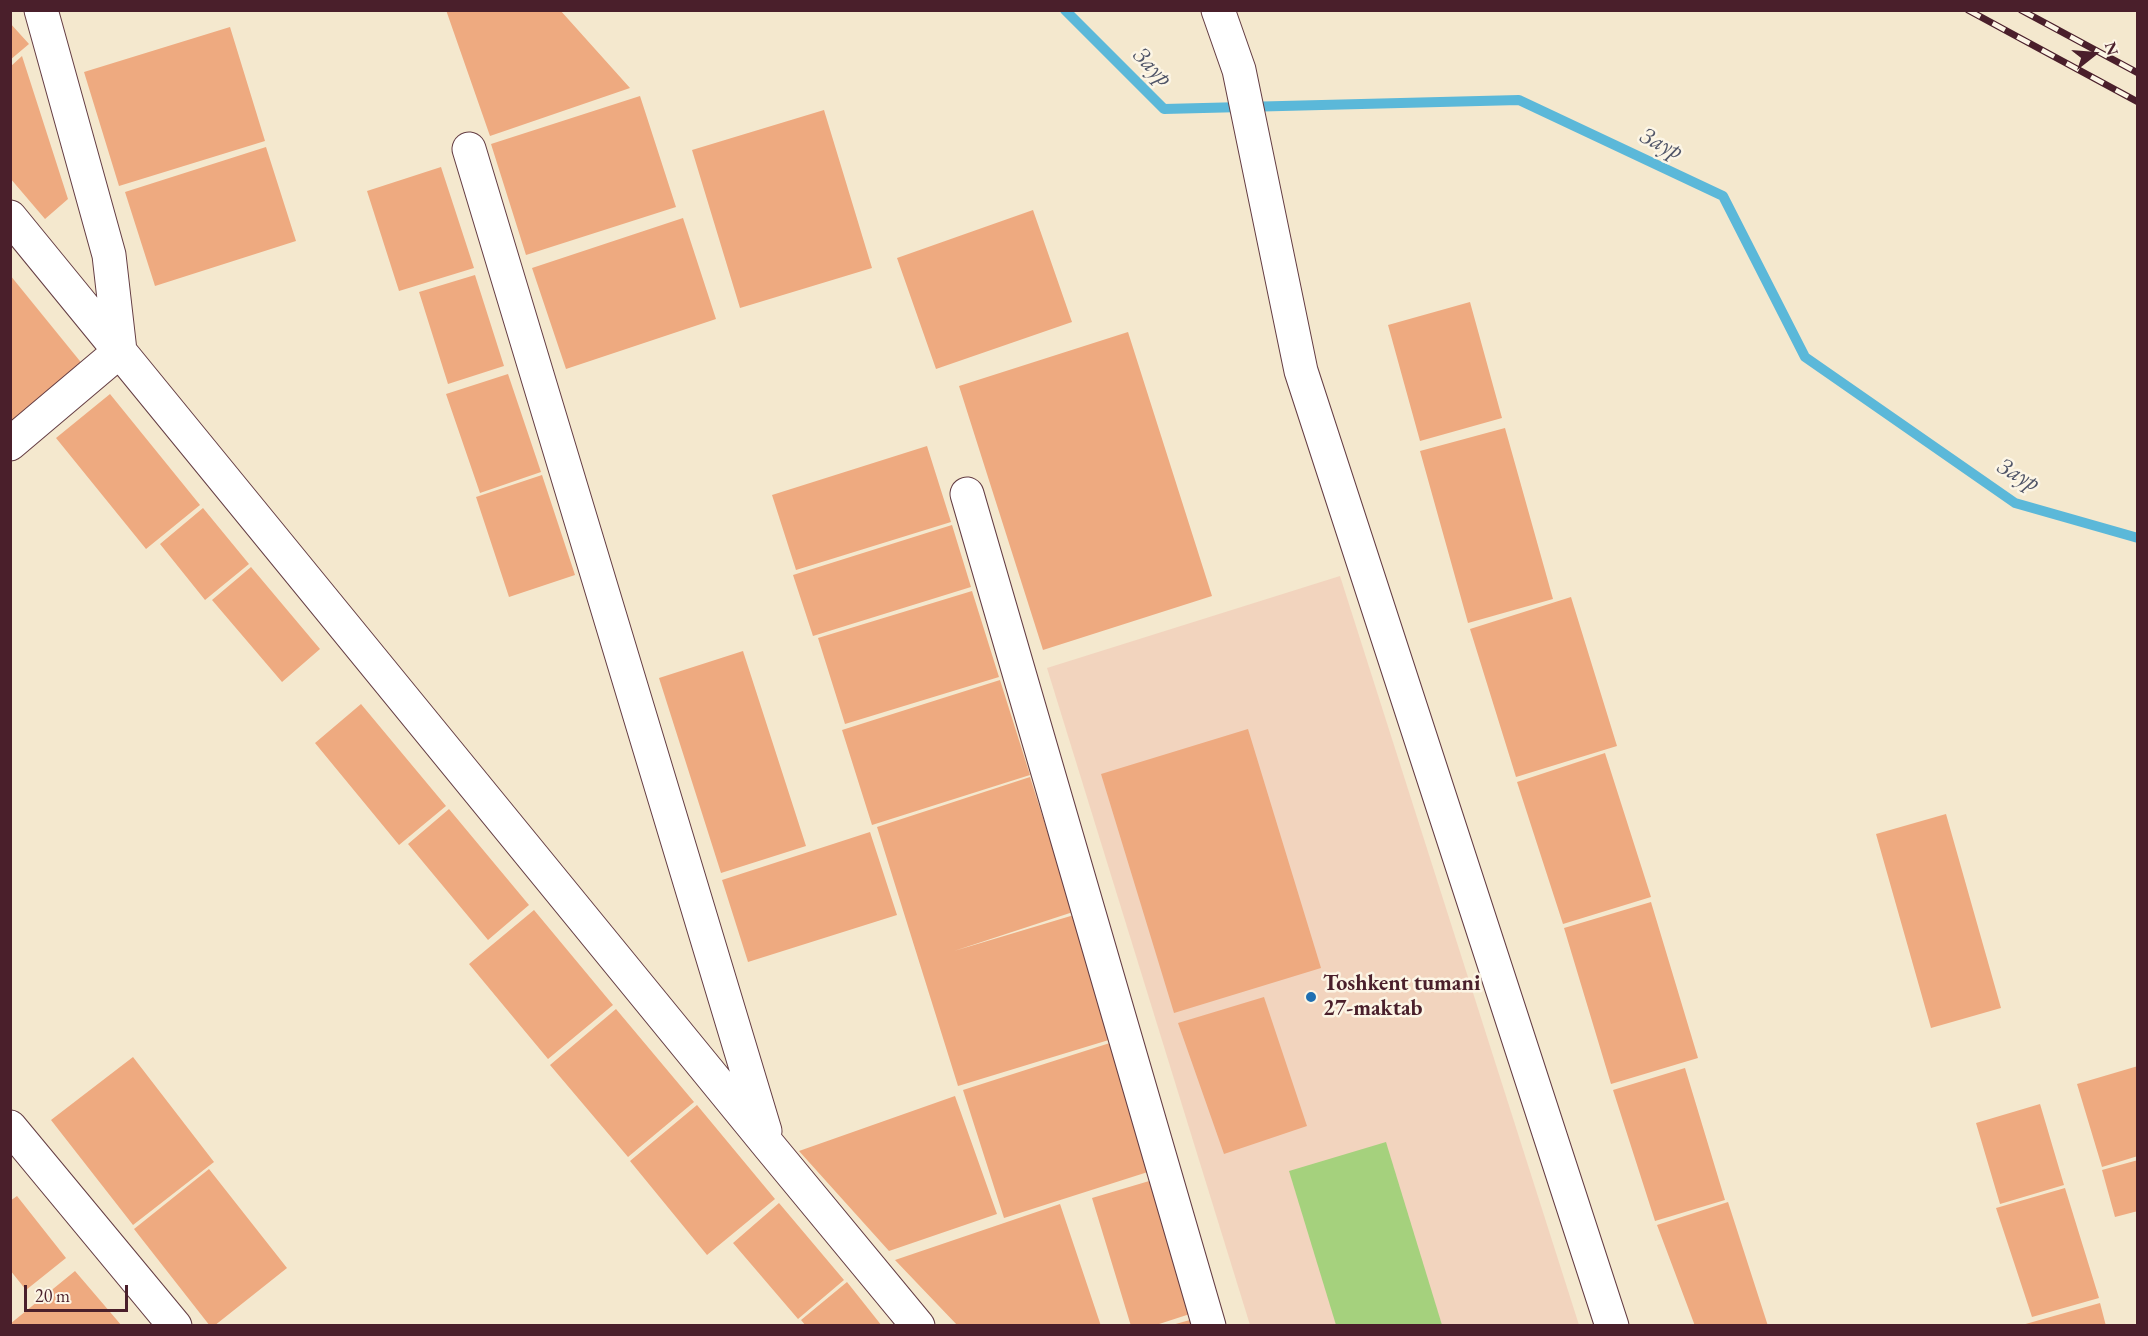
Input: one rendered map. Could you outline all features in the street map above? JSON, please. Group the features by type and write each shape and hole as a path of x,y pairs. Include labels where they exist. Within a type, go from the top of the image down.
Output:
{"street":[{"path":"41,10 109,255 120,351"},
{"path":"1218,10 1239,70 1301,371 1612,1326"},
{"path":"469,149 770,1147"},
{"path":"10,217 918,1326"},
{"path":"10,444 120,351"},
{"path":"967,494 1209,1326"},
{"path":"10,1127 175,1326"}],"shaded area":[{"name":"Toshkent tumani 27-maktab","path":"1340,576 1579,1325 1250,1325 1047,668"}],"green space":[{"path":"1386,1142 1442,1325 1336,1325 1289,1171"}],"building":[{"path":"446,10 560,10 630,88 490,136"},
{"path":"10,23 29,44 10,60"},
{"path":"230,27 265,141 119,186 84,72"},
{"path":"22,56 68,199 45,219 10,178 10,67"},
{"path":"640,96 676,207 526,255 491,144"},
{"path":"824,110 872,268 740,308 692,150"},
{"path":"266,147 296,241 155,286 125,192"},
{"path":"441,167 474,268 399,291 367,191"},
{"path":"1033,210 1072,322 936,369 897,258"},
{"path":"683,218 716,319 566,369 532,268"},
{"path":"10,275 88,371 18,429 10,420"},
{"path":"475,275 504,366 448,384 419,292"},
{"path":"1470,302 1502,418 1420,441 1388,325"},
{"path":"1128,332 1212,596 1043,650 959,386"},
{"path":"508,374 541,472 480,493 446,394"},
{"path":"110,394 200,505 146,549 56,438"},
{"path":"1505,428 1553,599 1468,623 1420,451"},
{"path":"927,446 951,522 796,570 772,495"},
{"path":"542,475 575,575 509,597 476,497"},
{"path":"203,508 249,564 205,600 160,544"},
{"path":"952,525 971,587 813,636 793,575"},
{"path":"251,567 320,649 282,682 212,600"},
{"path":"972,591 999,677 845,724 818,638"},
{"path":"1571,597 1617,746 1516,777 1470,629"},
{"path":"743,651 806,846 721,873 659,678"},
{"path":"1000,680 1030,775 872,825 842,730"},
{"path":"361,704 446,806 399,845 315,743"},
{"path":"1248,729 1321,968 1174,1013 1101,774"},
{"path":"1605,753 1651,897 1563,924 1517,782"},
{"path":"1030,777 1073,912 954,951 1074,915 1112,1039 958,1086 877,827"},
{"path":"449,809 529,905 488,940 408,844"},
{"path":"1946,814 2001,1008 1931,1028 1876,834"},
{"path":"870,832 897,915 748,962 722,880"},
{"path":"1651,902 1698,1058 1611,1084 1564,928"},
{"path":"534,910 613,1005 548,1059 469,964"},
{"path":"1264,997 1307,1126 1224,1154 1178,1023"},
{"path":"616,1009 694,1102 628,1157 550,1065"},
{"path":"1113,1042 1154,1170 1004,1218 963,1090"},
{"path":"133,1057 214,1162 133,1225 51,1120"},
{"path":"2138,1066 2138,1156 2102,1167 2077,1084"},
{"path":"1685,1068 1725,1200 1655,1221 1613,1090"},
{"path":"955,1096 997,1214 889,1251 799,1151"},
{"path":"2040,1104 2064,1185 2000,1204 1976,1123"},
{"path":"697,1105 775,1199 707,1255 630,1161"},
{"path":"2138,1160 2138,1211 2115,1217 2102,1170"},
{"path":"209,1169 287,1268 214,1326 210,1326 134,1229"},
{"path":"1156,1179 1196,1312 1153,1326 1131,1326 1092,1198"},
{"path":"2065,1188 2099,1298 2032,1317 1996,1208"},
{"path":"17,1196 66,1258 26,1290 10,1270 10,1201"},
{"path":"1728,1202 1768,1326 1695,1326 1657,1225"},
{"path":"779,1203 844,1280 798,1319 733,1243"},
{"path":"1060,1204 1101,1326 958,1326 895,1260"},
{"path":"75,1271 122,1326 10,1326 10,1324"},
{"path":"847,1282 882,1326 806,1326 801,1320"},
{"path":"2100,1303 2106,1326 2022,1326 2022,1325"},
{"path":"1197,1318 1199,1326 1172,1325"}],"waterway":[{"name":"Заур","path":"1065,10 1164,109 1519,100 1723,196 1805,357 2015,503 2138,538"}],"railway":[{"path":"1968,10 2138,102"},
{"path":"2021,10 2138,73"}],"place":[{"name":"Toshkent tumani 27-maktab","path":"1311,997"}]}
